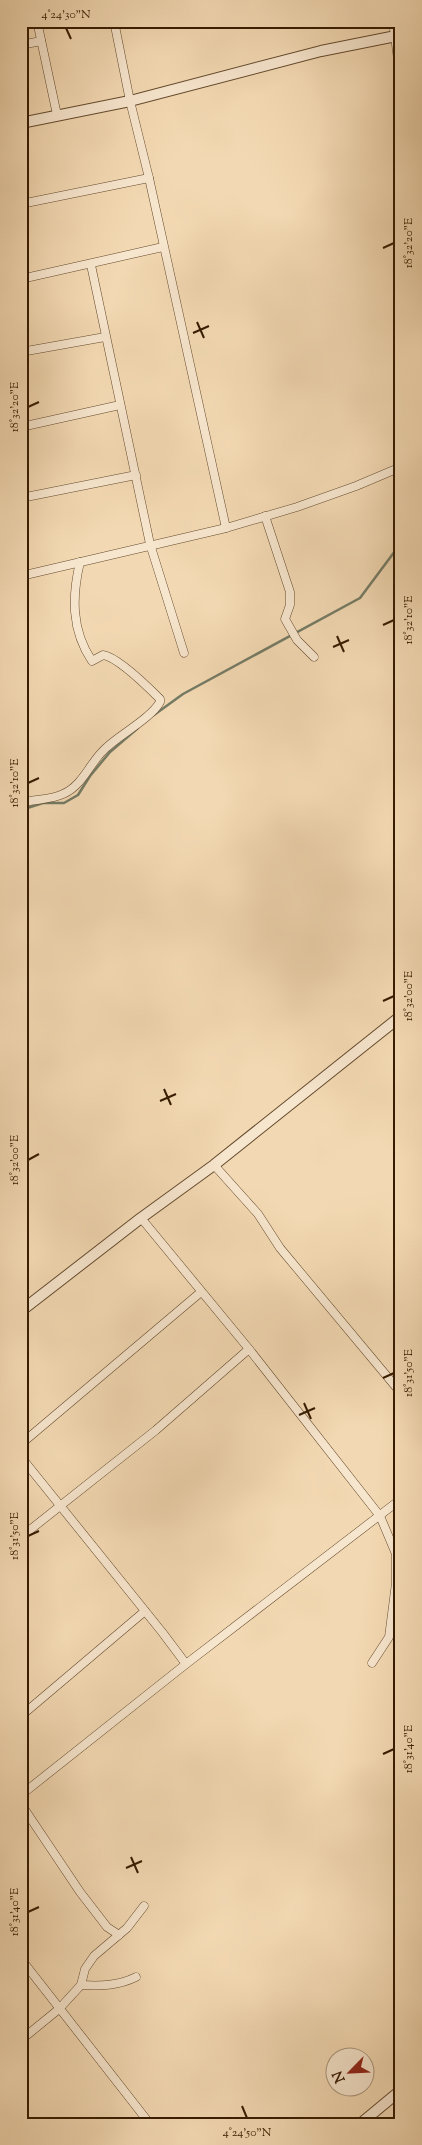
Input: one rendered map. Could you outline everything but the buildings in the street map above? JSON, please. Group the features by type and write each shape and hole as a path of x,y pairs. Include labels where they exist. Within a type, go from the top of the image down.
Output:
{"street":[{"path":"37,21 57,115"},
{"path":"114,21 130,101 149,178 226,528"},
{"path":"392,21 398,35 401,84"},
{"path":"21,123 130,101 321,51 398,35"},
{"path":"21,45 41,41"},
{"path":"21,204 149,178"},
{"path":"21,279 91,265 163,247"},
{"path":"91,265 150,544 184,653"},
{"path":"21,352 106,337"},
{"path":"21,427 120,405"},
{"path":"21,576 150,544 226,528 349,488 401,467"},
{"path":"21,498 136,476"},
{"path":"265,516 290,592 290,605 285,619 297,640 314,658"},
{"path":"21,803 61,795 66,792 85,776 106,747 129,730 160,702 160,699 154,693 116,661 103,655 92,661 86,652 73,607 80,562"},
{"path":"21,1311 140,1218 214,1165 401,1016"},
{"path":"214,1165 258,1214 280,1248 401,1393"},
{"path":"140,1218 249,1350 380,1516 396,1554 396,1584 389,1637 372,1663"},
{"path":"21,1444 201,1292"},
{"path":"21,1537 156,1430 249,1350"},
{"path":"21,1457 186,1664"},
{"path":"21,1795 186,1664 401,1499"},
{"path":"21,1716 61,1684 144,1611"},
{"path":"21,1804 80,1892 107,1927 119,1935"},
{"path":"21,2040 59,2009 81,1985 85,1969 94,1956 119,1935 144,1906"},
{"path":"21,1959 150,2124"},
{"path":"81,1985 108,1985 125,1982 136,1977"},
{"path":"360,2124 401,2090"}],"waterway":[{"path":"154,715 183,694 360,598 401,543"},
{"path":"21,810 43,803 64,803 78,795 90,776 110,752 138,728"}]}
